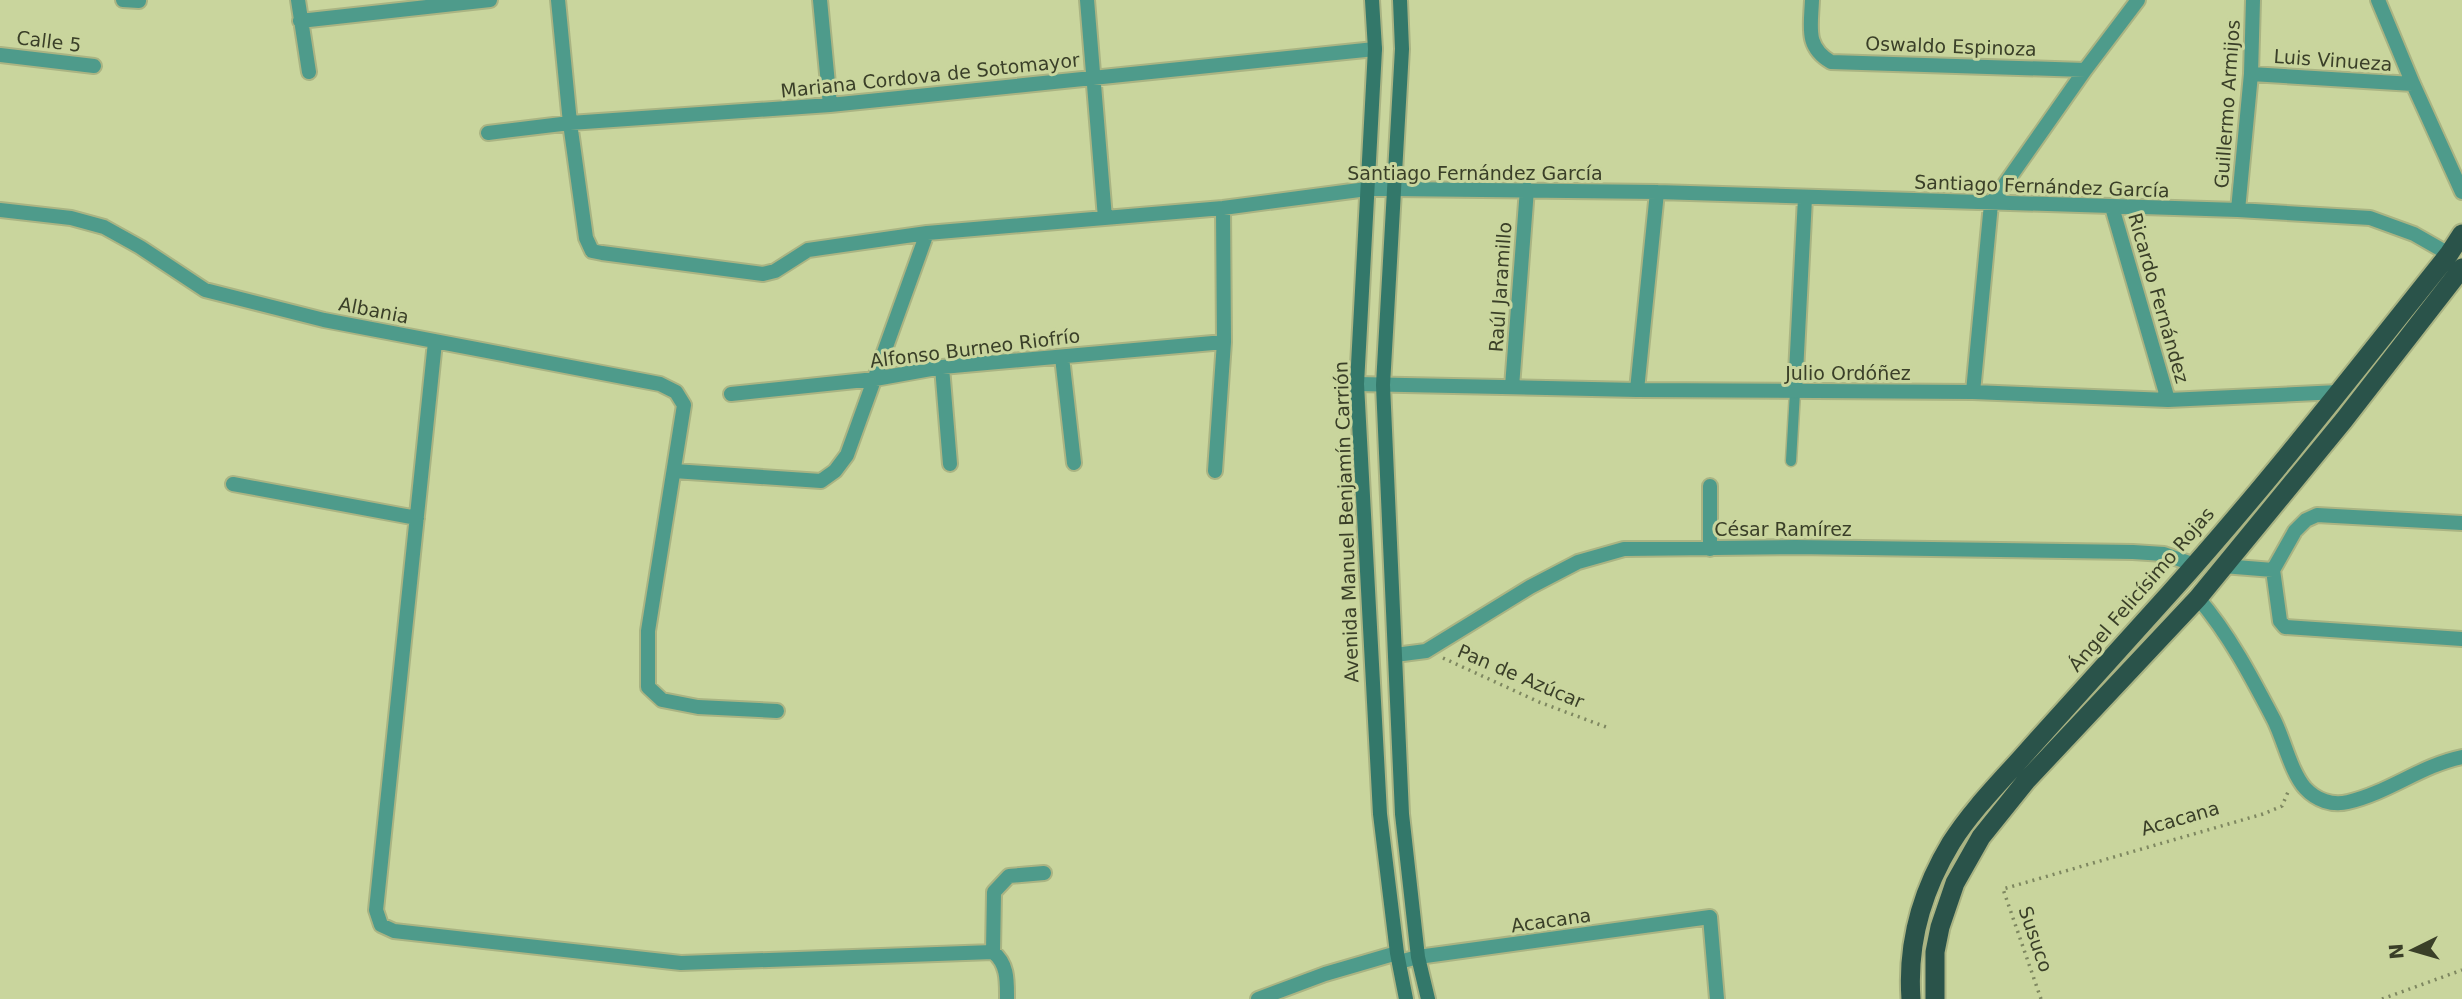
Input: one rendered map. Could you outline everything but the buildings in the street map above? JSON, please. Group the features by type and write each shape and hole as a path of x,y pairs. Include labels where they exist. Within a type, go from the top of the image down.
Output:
{"highway":[{"name":"Ángel Felicísimo Rojas","path":"1935,999 1935,952 1940,927 1955,883 1975,847 2026,781 2198,598 2344,420 2455,261 2462,234"},
{"name":"Ángel Felicísimo Rojas","path":"1911,999 1911,952 1917,921 1934,874 1952,841 1986,798 2195,565 2339,392 2455,261"}],"main road":[{"name":"Avenida Manuel Benjamín Carrión","path":"1372,0 1375,49 1357,384 1380,814 1406,999"},
{"path":"1400,0 1402,49 1383,385 1402,814 1418,957 1428,999"}],"street":[{"path":"123,0 139,1"},
{"path":"298,0 309,72"},
{"path":"300,21 426,4 490,0"},
{"path":"558,0 570,123"},
{"path":"820,0 830,105"},
{"path":"1087,0 1105,218"},
{"name":"Oswaldo Espinoza","path":"1812,0 1811,38 1818,54 1832,62 2085,70"},
{"path":"1973,392 1991,204 2138,0"},
{"name":"Guillermo Armijos","path":"2238,211 2251,74 2253,0"},
{"path":"2378,0 2462,192"},
{"name":"Mariana Cordova de Sotomayor","path":"488,133 570,123 830,105 1375,49"},
{"name":"Calle 5","path":"0,55 94,66"},
{"name":"Luis Vinueza","path":"2251,74 2413,84"},
{"name":"Santiago Fernández García","path":"570,123 586,238 592,251 764,274 775,271 808,250 927,233 1223,208 1367,189 1657,192 2238,211 2370,218 2414,234 2455,261"},
{"name":"Raúl Jaramillo","path":"1512,387 1527,190"},
{"path":"1637,390 1657,192"},
{"path":"1795,392 1805,198"},
{"name":"Ricardo Fernández","path":"2112,207 2168,400"},
{"path":"1215,471 1224,342 1223,208"},
{"name":"Albania","path":"0,211 71,218 104,226 205,290 324,320 660,384 676,392 684,405 648,631 648,687 662,700 698,707 777,711"},
{"path":"674,471 821,481 835,471 847,455 927,233"},
{"path":"435,342 376,910 381,925 394,931 681,963 993,951"},
{"name":"Alfonso Burneo Riofrío","path":"731,394 875,379 942,367 1224,342"},
{"path":"1062,357 1074,463"},
{"path":"942,367 950,464"},
{"name":"Julio Ordóñez","path":"1357,384 1637,390 1973,392 2168,400 2339,392"},
{"path":"233,484 417,518"},
{"path":"1710,486 1710,549"},
{"path":"2462,523 2317,515 2306,520 2295,531 2273,570 2280,621 2285,627 2462,639"},
{"name":"César Ramírez","path":"1395,655 1426,651 1530,587 1578,562 1624,548 1974,548 2133,552 2164,554 2195,565"},
{"path":"2223,566 2273,570"},
{"path":"2198,598 2221,624 2274,721 2302,785 2311,794 2328,803 2347,803 2400,784 2442,761 2462,757"},
{"path":"1007,999 1005,969 993,951 994,892 1009,876 1044,873"},
{"name":"Acacana","path":"1258,999 1325,974 1398,957 1418,957 1710,917 1717,999"}],"lane":[{"path":"1791,461 1795,392"}],"path":[{"name":"Pan de Azúcar","path":"1426,651 1539,702 1606,727"},
{"name":"Acacana","path":"2003,889 2263,814 2282,806 2289,789"},
{"name":"Susuco","path":"2003,889 2041,999"},
{"path":"2382,999 2462,970"}]}
